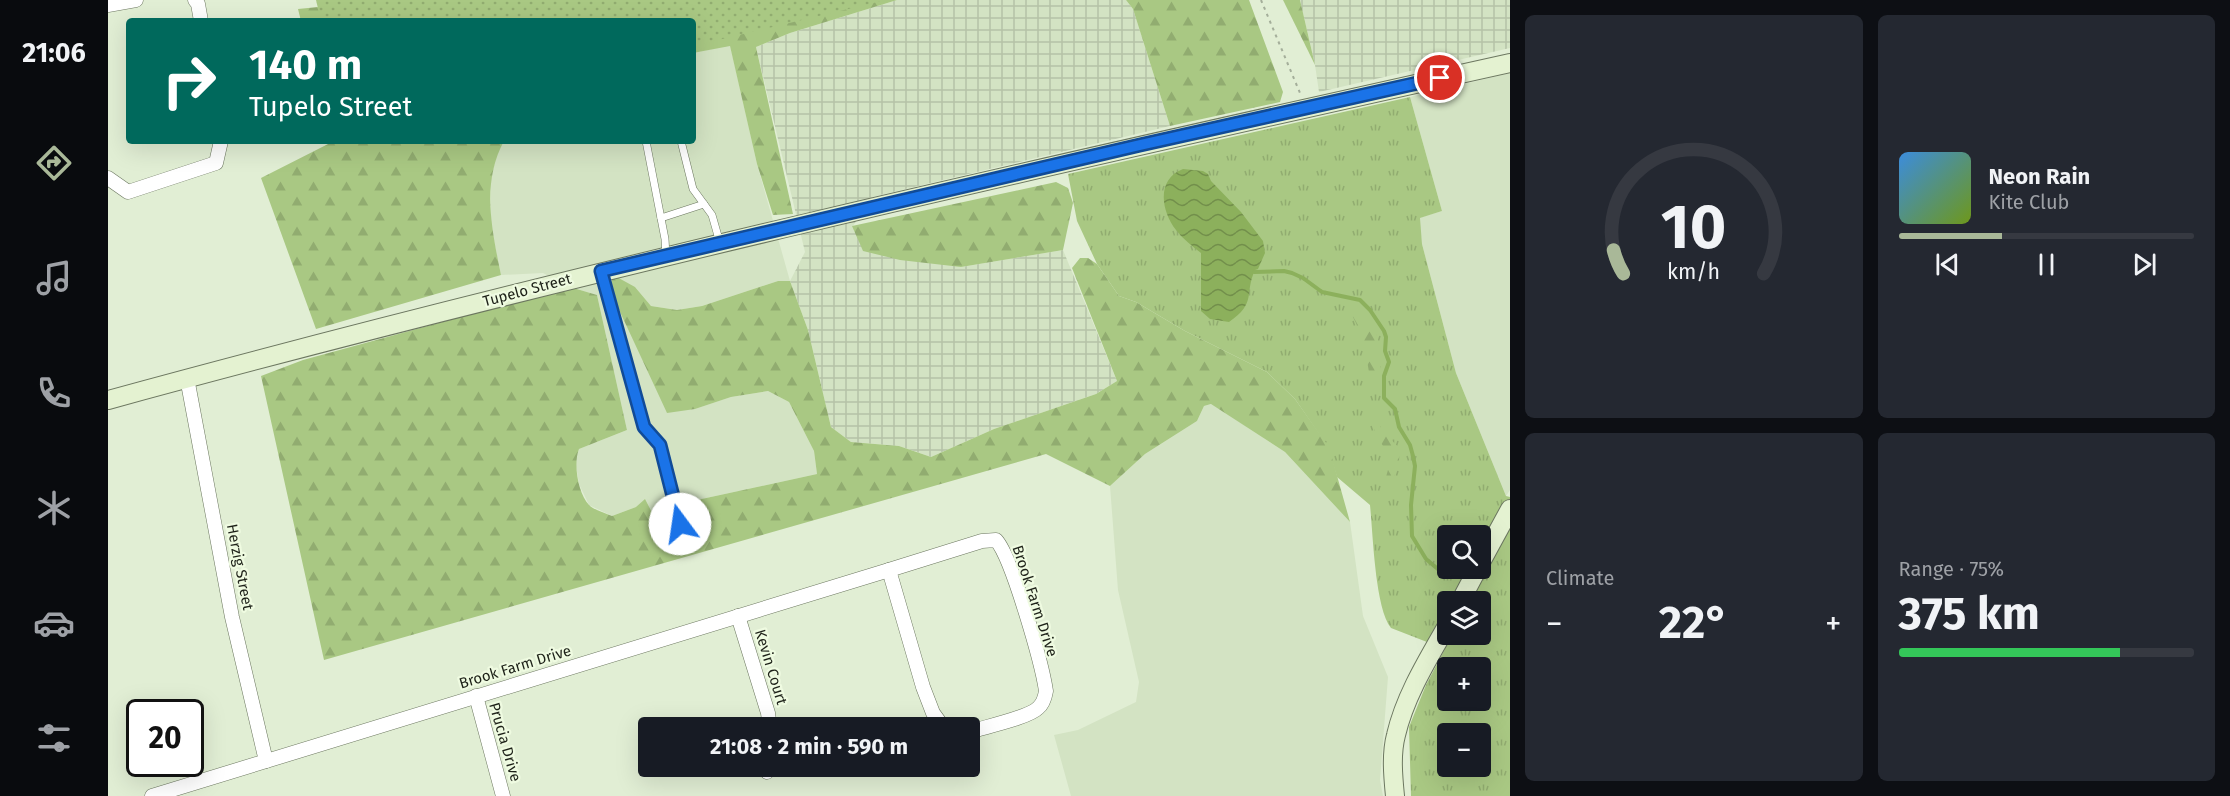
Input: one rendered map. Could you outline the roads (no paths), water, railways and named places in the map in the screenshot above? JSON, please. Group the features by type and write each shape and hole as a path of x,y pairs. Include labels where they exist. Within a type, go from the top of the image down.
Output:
{"main road":[{"name":"Tupelo Street","path":"108,400 601,271 1306,107 1510,63"},
{"path":"1491,544 1510,509"},
{"path":"1395,796 1393,760 1395,737 1401,716 1437,645"}],"street":[{"path":"108,5 136,0"},
{"path":"195,0 200,18"},
{"path":"108,178 128,192 216,163 220,144"},
{"name":"Herzig Street","path":"187,378 232,617 266,761"},
{"name":"Brook Farm Drive","path":"152,796 191,790 266,761 982,541 996,540 1003,550 1023,606 1046,691 1044,699 1036,710 1024,716 980,729"},
{"path":"889,570 926,694 936,717"},
{"name":"Kevin Court","path":"738,616 769,717"},
{"name":"Prucia Drive","path":"476,696 503,796"}],"lane":[{"path":"647,144 665,239 666,256"},
{"path":"682,144 693,189 712,215 720,243"},
{"path":"661,219 704,204"},
{"path":"601,271 644,427 660,445 680,524"}],"water":[{"path":"1183,169 1203,171 1208,174 1211,181 1241,212 1263,241 1265,253 1252,278 1247,304 1229,322 1210,319 1201,311 1201,253 1179,233 1167,214 1165,188 1168,180"}],"waterway":[{"path":"1254,272 1292,273 1322,292 1360,300 1384,331 1385,351 1389,362 1384,376 1384,398 1395,409 1399,427 1410,445 1415,466 1411,505 1412,536 1426,559 1437,568"}]}
